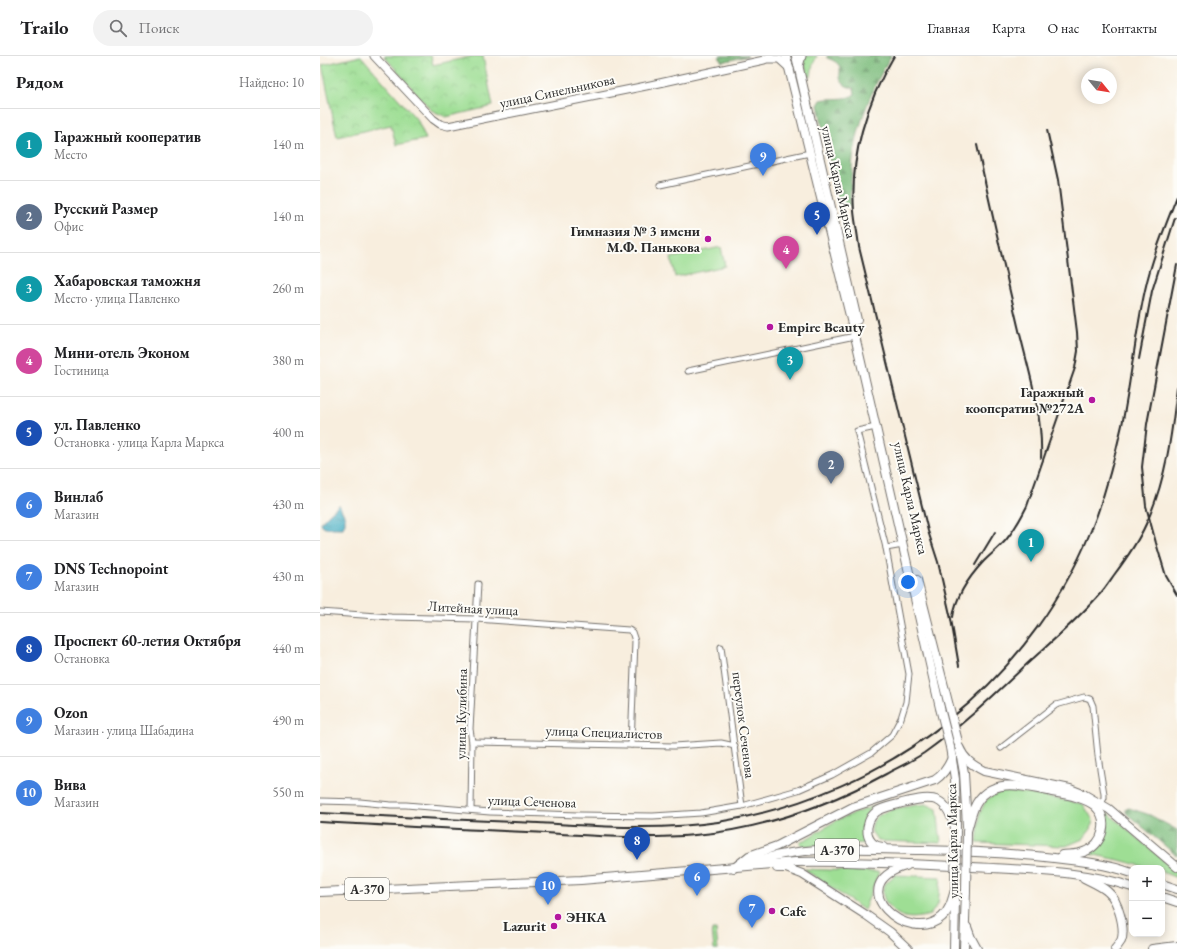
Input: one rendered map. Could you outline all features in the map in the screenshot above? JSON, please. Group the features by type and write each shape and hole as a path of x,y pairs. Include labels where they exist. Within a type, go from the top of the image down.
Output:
{"main road":[{"name":"улица Синельникова","path":"374,56 433,119 440,124 448,126 654,84 767,58 775,58 780,60 790,69"},
{"name":"улица Карла Маркса","path":"786,56 855,336 952,758"},
{"name":"улица Карла Маркса","path":"796,56 850,285 908,544 959,744 964,773 967,831 964,949"},
{"path":"799,66 802,56"},
{"path":"959,744 966,759 974,766 984,770 1070,789 1101,804 1177,867"},
{"path":"952,758 956,803 954,949"},
{"path":"734,868 749,856 777,846 853,807 940,777 952,758"},
{"path":"967,831 974,808 979,799 996,787 1007,785 1018,785 1069,795 1094,805 1100,811 1104,821 1103,830 1095,845 1087,851 1080,854 1054,856 1010,853"},
{"path":"942,850 879,846 870,839 867,834 870,818 876,812 884,808 921,798 929,798 936,800 948,808 956,831"},
{"name":"А-370","path":"734,868 766,857 793,852 875,849 1010,853 1092,862 1129,872"},
{"name":"А-370","path":"320,892 581,880 795,862 829,861 915,864 1076,874 1129,886"},
{"path":"915,864 893,870 886,876 880,885 878,894 879,901 883,908 895,917 908,924 917,925 936,921 943,916 950,906 955,890"},
{"path":"734,868 786,868 802,874 872,919 890,932 908,949"},
{"path":"1076,874 1105,889 1113,898 1120,915 1122,931 1121,941 1115,949"},
{"path":"1165,885 1177,889"},
{"path":"1165,898 1177,902"},
{"path":"965,916 968,931 978,949"},
{"path":"1152,949 1177,946"}],"street":[{"path":"660,185 810,153"},
{"path":"688,371 855,336"},
{"name":"улица Сеченова","path":"320,801 578,815 654,816 701,813 742,806 798,790 871,753 887,740 901,718 906,702 909,674 886,548 857,431 876,426"},
{"path":"886,548 904,545"},
{"name":"улица Кулибина","path":"471,810 472,742 470,729 478,584"},
{"name":"Литейная улица","path":"320,612 391,617 476,619 624,629 632,632 635,641 631,745"},
{"name":"переулок Сеченова","path":"721,647 742,806"},
{"path":"1001,748 1056,705 1084,697 1090,699 1093,706 1098,756 1104,794 1101,804"},
{"name":"улица Специалистов","path":"472,742 674,746 721,743 735,746"}],"green space":[{"path":"361,56 418,121 426,139 396,145 391,125 337,137 322,65"},
{"path":"384,56 431,56 433,65 474,56 483,56 493,106 446,117 431,110"},
{"path":"748,56 722,62 719,57"},
{"path":"804,56 817,56 813,64 811,76 808,77 804,63"},
{"path":"827,56 891,56 873,90 860,126 853,157 850,204 848,207 843,206 838,200 818,105 821,100 843,98 855,94 854,88 846,86 841,81 840,67 838,64 827,58"},
{"path":"721,247 725,266 675,277 671,258"},
{"path":"1002,791 1031,794 1083,804 1093,820 1091,829 1083,839 1066,846 977,843 980,813 986,800"},
{"path":"926,804 937,809 941,843 878,841 871,831 873,822 882,814 897,808"},
{"path":"874,807 866,815 863,824 864,833 868,843 802,846 800,843 837,820"},
{"path":"1129,808 1150,815 1177,830 1177,856 1126,813 1126,809"},
{"path":"1107,812 1177,872 1177,878 1165,873 1165,865 1138,865 1090,854 1107,829"},
{"path":"804,869 879,872 864,910"},
{"path":"895,875 941,877 938,904 930,915 908,918 896,913 888,905 883,896 884,886"},
{"path":"712,930 716,930 718,949 714,949"}],"water":[{"path":"339,505 345,517 343,528 325,528 322,526 321,523"}],"railway":[{"path":"894,56 875,92 862,131 853,191 854,216 859,247 928,531 938,562 951,619 959,666"},
{"path":"953,617 957,601 968,580 984,561 1006,540 1018,523 1027,506 1075,368 1078,351 1077,332 1058,180 1047,130"},
{"path":"977,145 1034,391 1040,424 1041,458"},
{"path":"320,813 628,827 696,825 718,822 781,808 841,786 897,756 949,720 996,677 1037,628 1071,574 1097,515 1111,471 1122,425 1138,324 1151,266 1177,196"},
{"path":"1139,359 1152,291 1175,218"},
{"path":"1177,265 1147,424 1142,467 1146,506 1156,543 1166,576 1177,595"},
{"path":"320,822 611,836 653,837 695,835 720,832 769,822 817,806 864,786 919,756 938,743 977,710 1063,631 1104,589 1136,544 1153,508 1159,491 1167,457 1177,387"},
{"path":"975,565 995,532"}],"place":[{"name":"Ozon","path":"763,176"},
{"name":"ул. Павленко","path":"817,235"},
{"name":"Гимназия № 3 имени М.Ф. Панькова","path":"708,239"},
{"name":"Мини-отель Эконом","path":"786,269"},
{"name":"Empire Beauty","path":"770,327"},
{"name":"Хабаровская таможня","path":"790,380"},
{"name":"Гаражный кооператив №272А","path":"1092,400"},
{"name":"Русский Размер","path":"831,484"},
{"name":"Гаражный кооператив","path":"1031,562"},
{"name":"Проспект 60-летия Октября","path":"637,860"},
{"name":"Винлаб","path":"697,896"},
{"name":"Вива","path":"548,905"},
{"name":"Cafe","path":"772,911"},
{"name":"ЭНКА","path":"558,917"},
{"name":"Lazurit","path":"554,926"},
{"name":"DNS Technopoint","path":"752,928"}]}
